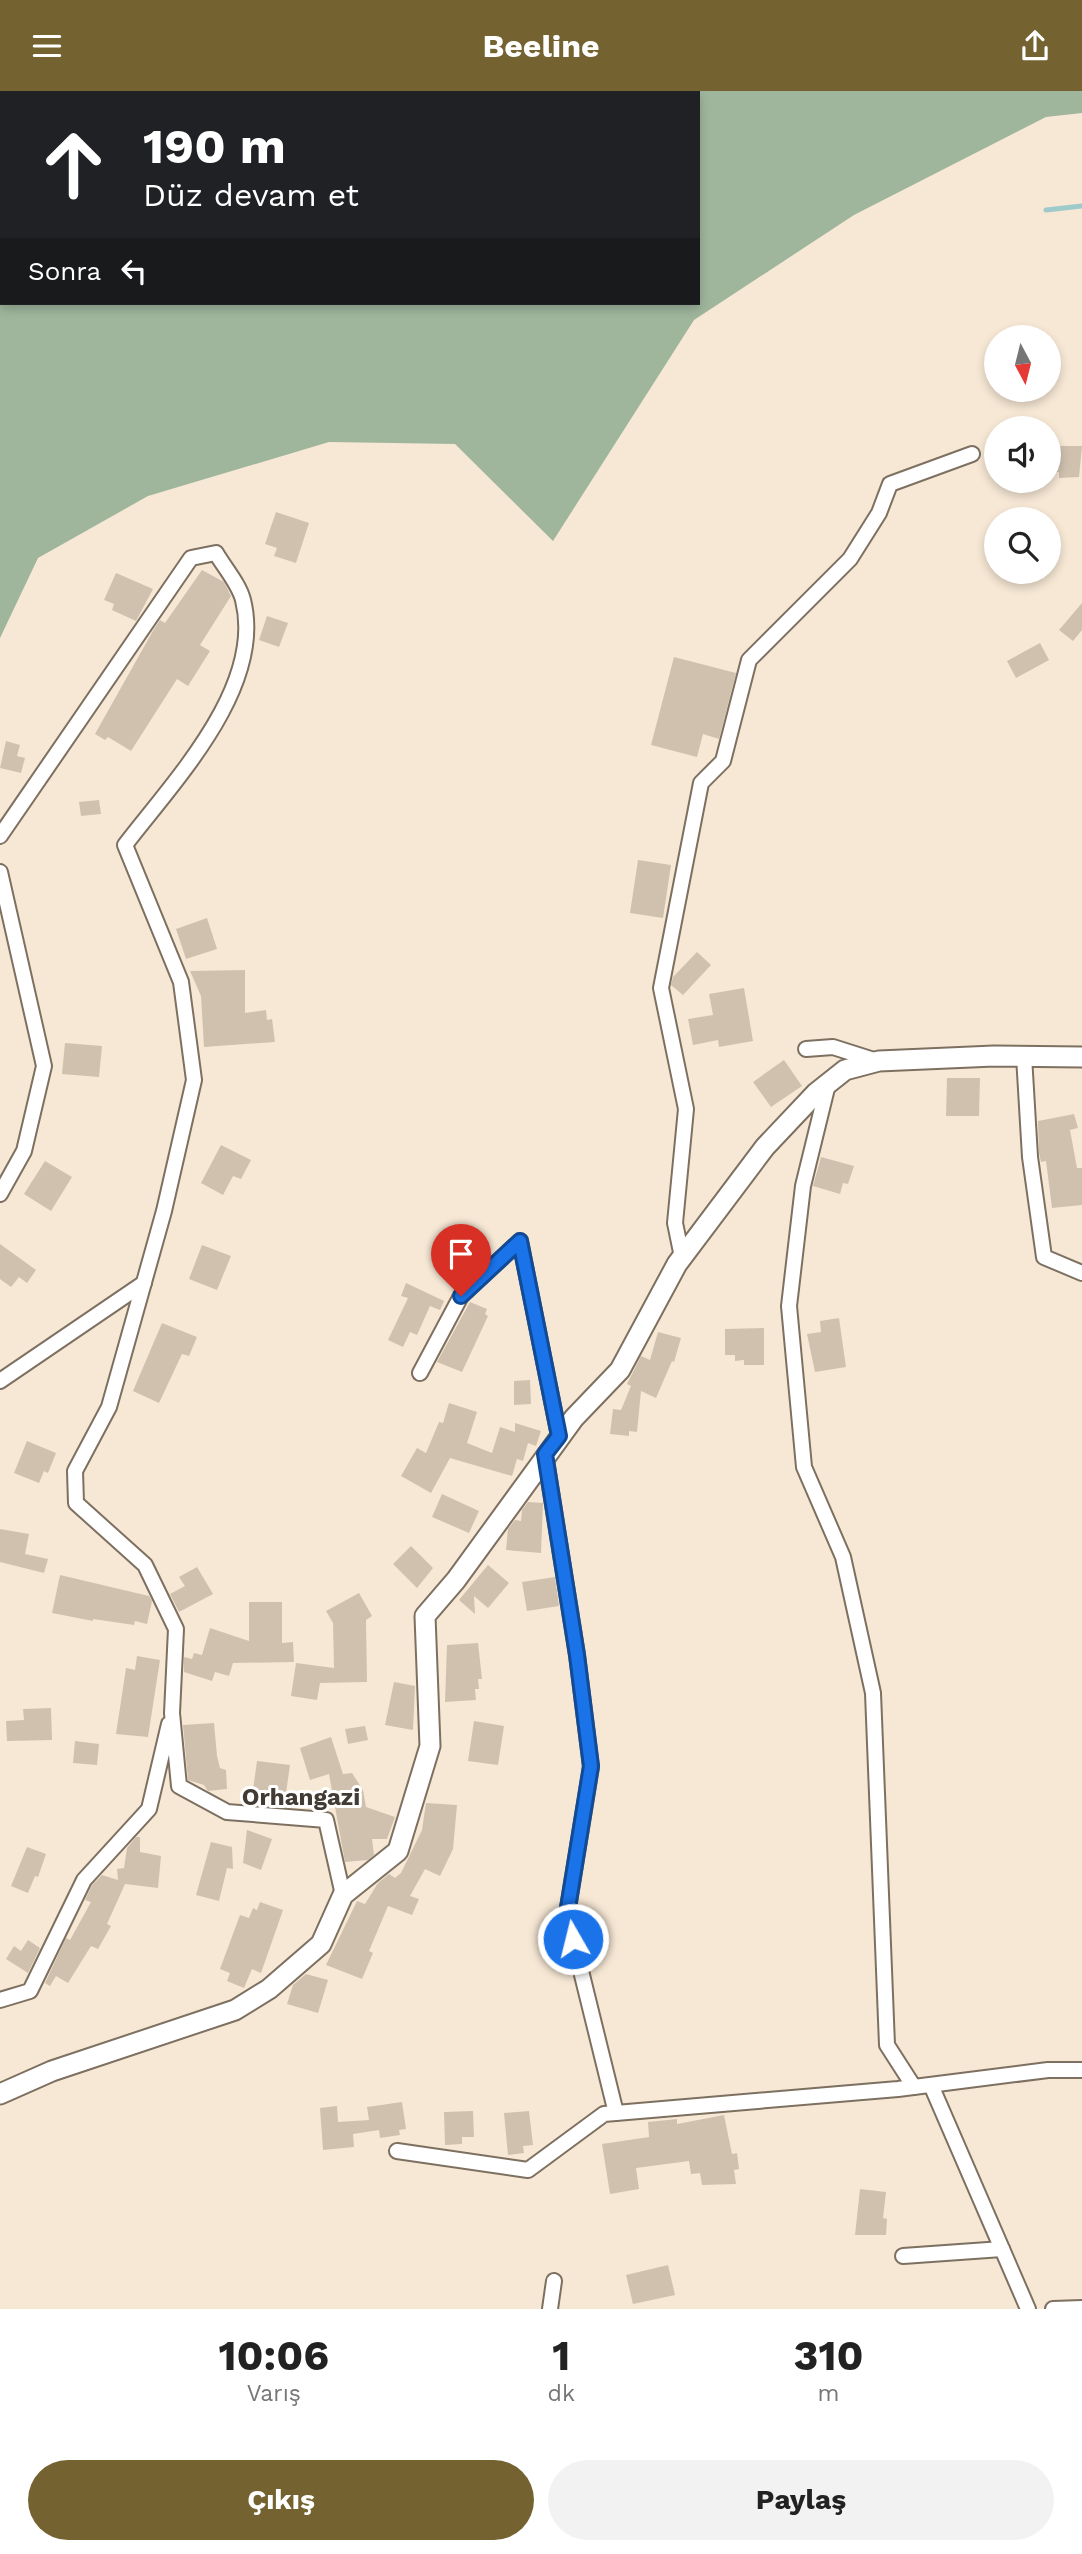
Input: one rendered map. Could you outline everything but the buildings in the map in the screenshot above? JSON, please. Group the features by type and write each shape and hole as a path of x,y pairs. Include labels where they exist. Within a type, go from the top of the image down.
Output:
{"street":[{"path":"682,1257 675,1223 686,1109 661,988 701,783 723,761 749,660 850,559 878,513 890,484 972,454"},
{"path":"0,836 191,558 216,553 243,599 245,658 212,732 125,845 181,982 194,1080 144,1283 109,1407 75,1471 76,1503 145,1565 176,1629 172,1713 179,1786 227,1812 326,1820 343,1895"},
{"path":"0,872 44,1066 24,1151 0,1194"},
{"path":"806,1049 833,1047 879,1061"},
{"path":"1024,1056 1030,1157 1044,1257 1082,1272"},
{"path":"0,2094 52,2071 235,2010 269,1989 321,1944 343,1895 398,1851 430,1746 425,1616 456,1580 559,1436 620,1370 682,1257 765,1147 828,1084 845,1070 879,1061 1024,1056 1082,1057"},
{"path":"828,1084 803,1187 789,1305 804,1467 843,1556 873,1693 887,2045 914,2087"},
{"path":"420,1373 461,1296 520,1241 559,1436"},
{"path":"0,1381 144,1283"},
{"path":"545,1454 577,1655 591,1766 567,1914 616,2113"},
{"path":"0,2000 30,1990 84,1880 149,1809 172,1713"},
{"path":"397,2151 528,2170 604,2114 914,2087 1048,2070 1082,2070"},
{"path":"932,2085 1028,2309"},
{"path":"903,2256 1002,2249"},
{"path":"550,2309 554,2281"},
{"path":"1053,2309 1082,2308"}],"green space":[{"path":"700,91 1082,91 1082,113 1046,117 854,215 694,320 553,541 455,444 329,442 148,496 38,558 0,638 0,305 700,305"}],"waterway":[{"path":"1046,210 1082,206"}],"district":[{"name":"Orhangazi","path":"301,1797"}],"route":[{"path":"461,1296 520,1241 559,1436 545,1454 577,1655 591,1766 567,1914 573,1939"}]}
